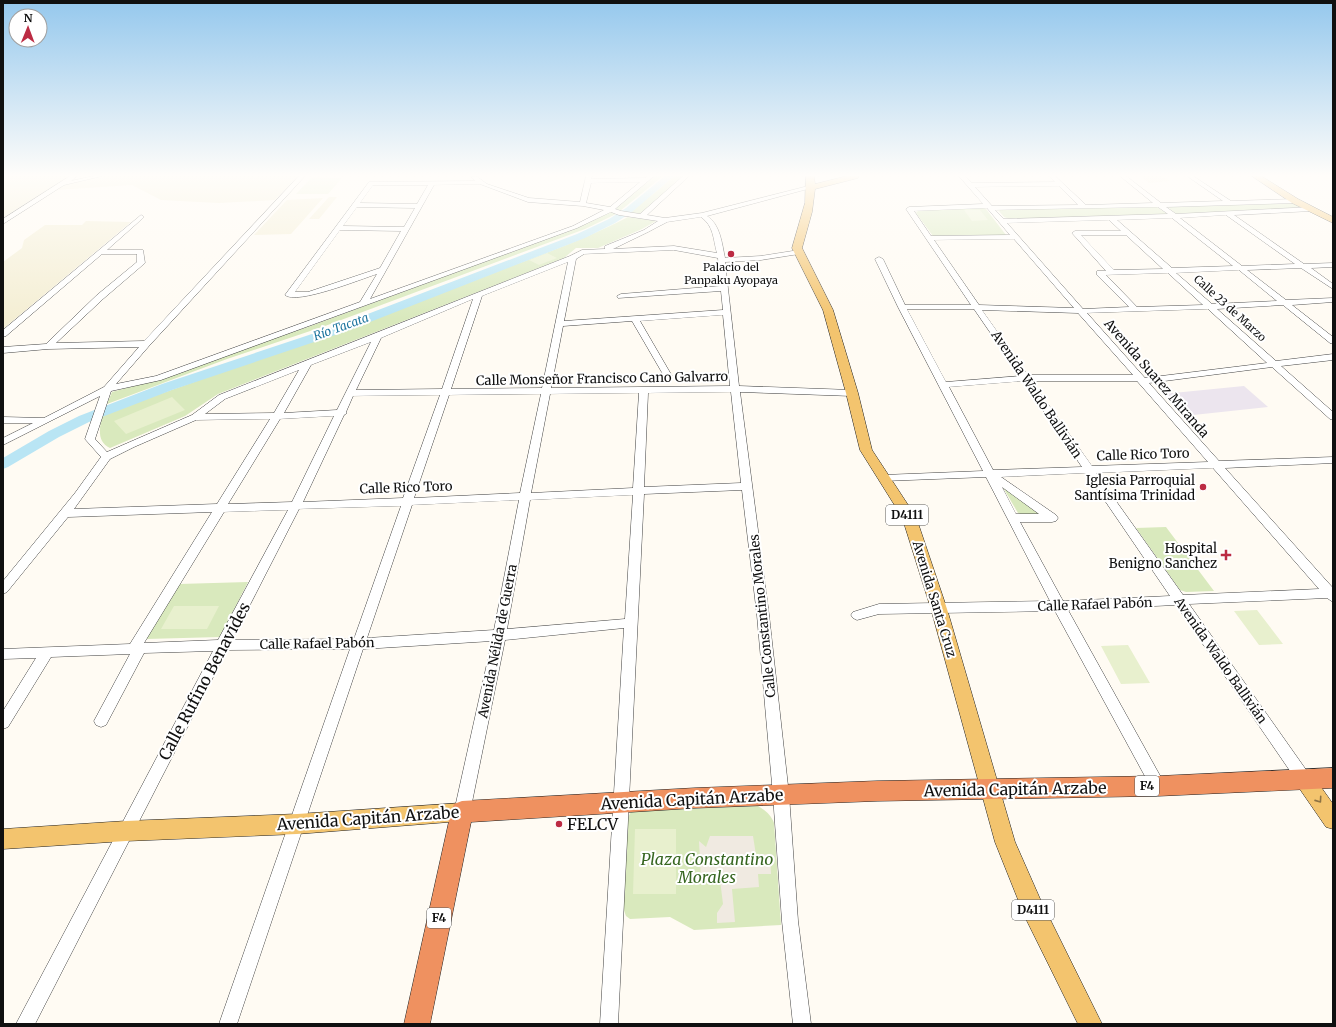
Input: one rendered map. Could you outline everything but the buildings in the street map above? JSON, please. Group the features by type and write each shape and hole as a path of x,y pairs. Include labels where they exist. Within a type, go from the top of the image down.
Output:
{"highway":[{"name":"Avenida Capitán Arzabe","path":"462,812 622,802 877,791 1158,786 1333,778"},
{"name":"Avenida Nélida de Guerra","path":"417,1024 462,812"}],"main road":[{"path":"799,252 797,248 804,224"},
{"name":"Avenida Santa Cruz","path":"799,252 828,310 852,393 866,450 909,518 939,609 1006,842 1033,909 1090,1024"},
{"name":"Avenida Waldo Ballivián","path":"1304,779 1333,820"},
{"name":"Avenida Capitán Arzabe","path":"3,839 126,831 296,824 462,812"}],"street":[{"path":"3,334 133,224"},
{"path":"106,458 90,439 107,389 146,344 257,224"},
{"path":"341,224 289,295 309,294 383,269"},
{"path":"363,304 409,224"},
{"path":"3,442 107,389 158,378 223,353 363,304 581,224"},
{"path":"604,250 658,224"},
{"name":"Calle Constantino Morales","path":"712,224 721,258 735,389 748,486 781,795 790,921 802,1024"},
{"name":"Avenida Waldo Ballivián","path":"920,224 1304,779"},
{"name":"Avenida Suarez Miranda","path":"1005,224 1216,465 1332,594"},
{"name":"Calle 23 de Marzo","path":"1118,224 1333,417"},
{"path":"1186,224 1333,341"},
{"path":"1243,224 1333,287"},
{"path":"338,228 406,229"},
{"path":"1112,273 1075,233 1127,232"},
{"path":"930,238 1016,237"},
{"path":"3,589 7,578 66,513 106,458 130,445 195,417 222,397 573,258 582,252 674,248 721,258 762,258 799,252"},
{"path":"48,346 100,297 141,262 140,252 100,252"},
{"name":"Avenida Nélida de Guerra","path":"462,812 500,635 525,496 561,324 573,258"},
{"path":"880,258 902,307 1013,518 1158,786"},
{"path":"1136,310 1100,273 1333,265"},
{"path":"621,296 724,288"},
{"path":"228,1024 359,644 406,502 446,392 479,294"},
{"path":"902,307 978,307 1081,311 1209,307 1333,300"},
{"path":"561,324 726,312"},
{"path":"635,318 668,376"},
{"name":"Calle Rufino Benavides","path":"25,1024 296,504 342,413 378,336"},
{"path":"3,350 48,346 146,344"},
{"path":"3,358 14,349"},
{"path":"944,385 1027,378 1141,380 1333,357"},
{"path":"101,720 137,648 307,364"},
{"name":"Calle Monseñor Francisco Cano Galvarro","path":"351,393 735,389 852,393"},
{"path":"609,1024 644,390"},
{"path":"195,417 277,416 342,413"},
{"path":"3,420 44,420"},
{"name":"Calle Rico Toro","path":"883,478 991,475 1333,460"},
{"path":"991,475 1052,518 1013,518"},
{"name":"Calle Rico Toro","path":"66,513 296,504 406,502 748,486"},
{"name":"Calle Rafael Pabón","path":"858,614 879,608 939,609 1060,606 1332,594"},
{"name":"Calle Rafael Pabón","path":"3,654 223,644 359,644 500,635 630,623"},
{"path":"3,723 47,652"}],"shaded area":[{"path":"129,224 3,329 3,262 22,248 24,240 45,225"},
{"path":"264,224 300,224 291,234 254,235"},
{"path":"1244,386 1268,407 1184,416 1163,394"},
{"path":"710,836 753,836 756,855 770,854 771,874 758,874 759,887 732,889 735,922 717,923 717,913 723,904 720,880 701,880 699,841 706,847"}],"green space":[{"path":"583,224 595,224 325,326 227,359 107,404 112,392 159,379 224,354 308,327"},
{"path":"614,224 651,224 598,248 576,248 564,258 218,394 185,416 110,448 101,438 100,429 102,414 228,370 534,258"},
{"path":"924,224 997,224 1006,235 933,236"},
{"path":"547,253 557,258 539,265 529,260"},
{"path":"172,397 185,410 126,434 114,421"},
{"path":"1001,484 1038,511 1038,515 1023,515 1018,513"},
{"path":"1166,527 1214,591 1186,592 1180,590 1136,528"},
{"path":"248,582 220,637 146,639 179,584"},
{"path":"174,606 219,606 207,629 161,629"},
{"path":"1257,610 1283,644 1259,645 1234,611"},
{"path":"1128,645 1150,683 1121,684 1101,646"},
{"name":"Plaza Constantino Morales","path":"758,806 768,813 774,823 781,925 694,930 670,917 630,919 626,916 623,908 628,817 631,812"},
{"path":"635,829 676,829 676,894 633,894"}],"waterway":[{"name":"Río Tacata","path":"3,464 54,434 84,419 167,387 343,328 581,236 606,224"}],"place":[{"name":"Palacio del Panpaku Ayopaya","path":"731,254"},
{"name":"Iglesia Parroquial Santísima Trinidad","path":"1203,487"},
{"name":"Hospital Benigno Sanchez","path":"1226,555"},
{"name":"FELCV","path":"559,824"}]}
